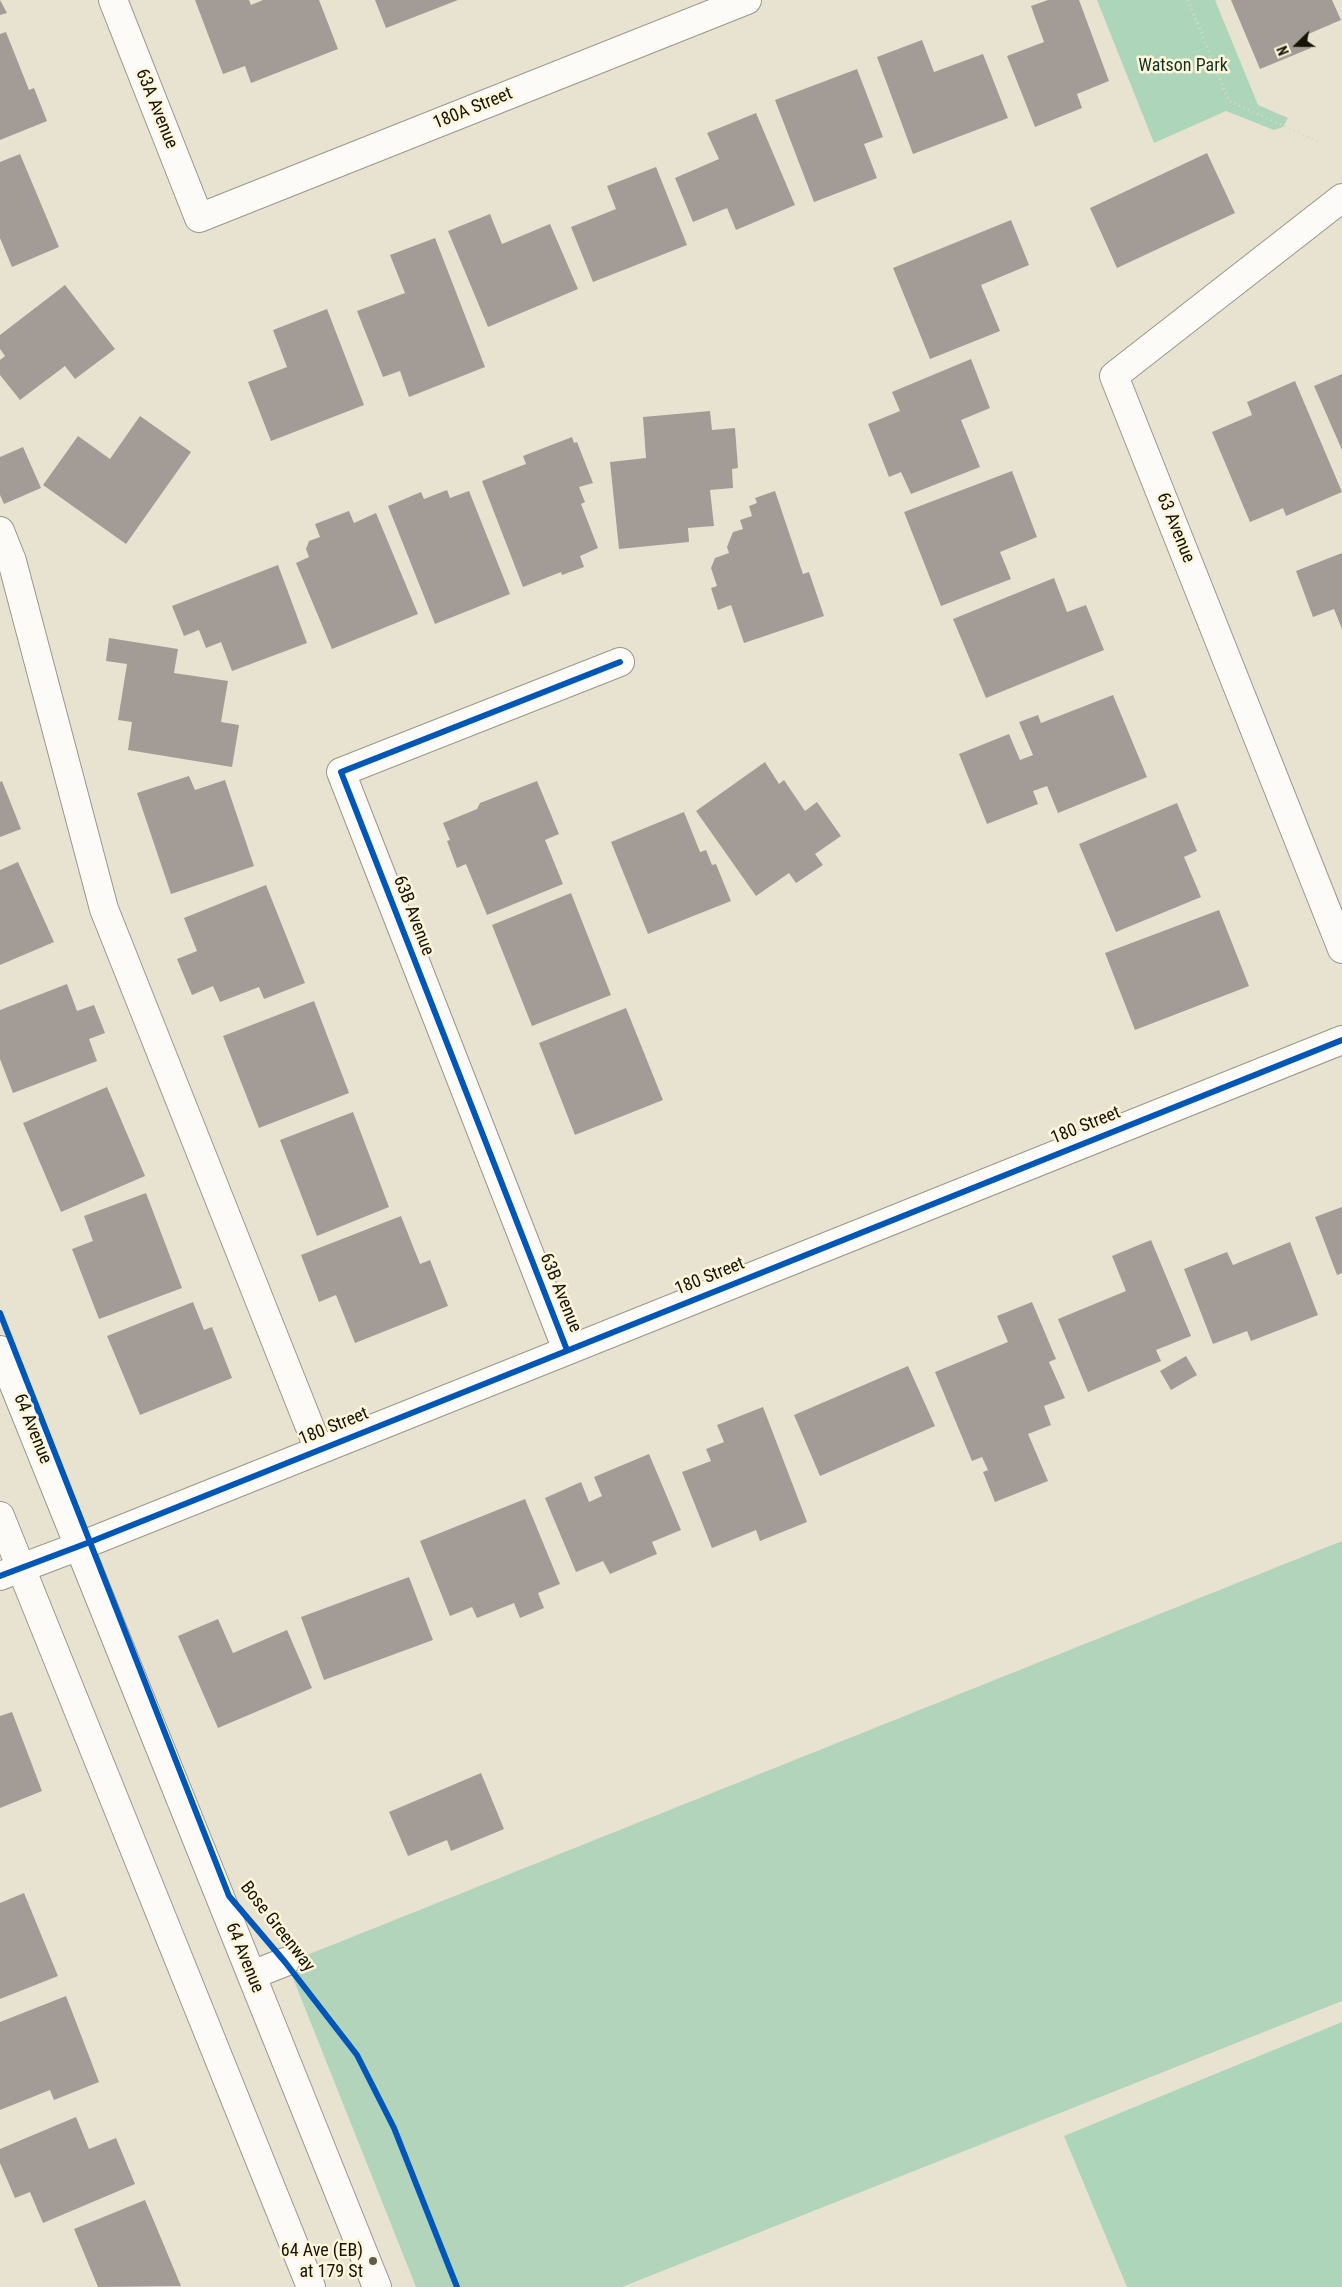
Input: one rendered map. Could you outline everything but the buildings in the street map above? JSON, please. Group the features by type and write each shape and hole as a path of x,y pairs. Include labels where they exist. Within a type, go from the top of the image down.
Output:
{"street":[{"name":"63A Avenue","path":"113,0 199,218"},
{"name":"180A Street","path":"199,218 747,0"},
{"name":"63 Avenue","path":"1342,198 1114,376 1342,949"},
{"path":"0,531 12,561 104,909 319,1450"},
{"name":"63B Avenue","path":"567,1350 341,772 620,662"},
{"name":"180 Street","path":"10,1572 85,1544 1342,1040"},
{"name":"64 Avenue","path":"0,1350 85,1544 252,1975 377,2287"},
{"path":"0,1516 10,1572 310,2287"},
{"path":"252,1975 286,1962"}],"path":[{"path":"1188,0 1229,101 1318,142"}],"green space":[{"name":"Watson Park","path":"1097,0 1215,0 1258,105 1288,118 1283,127 1274,130 1226,111 1154,143"},
{"path":"1342,1541 1342,2001 622,2287 416,2287 287,1963"},
{"path":"1342,2022 1342,2287 1127,2287 1064,2136"}],"cycle path":[{"path":"567,1350 341,772 620,662"},
{"path":"0,1576 90,1542 1342,1040"},
{"name":"Bose Greenway","path":"0,1313 229,1896 285,1962 357,2055 394,2128 457,2287"}],"place":[{"name":"64 Ave (EB) at 179 St","path":"373,2261"}]}
